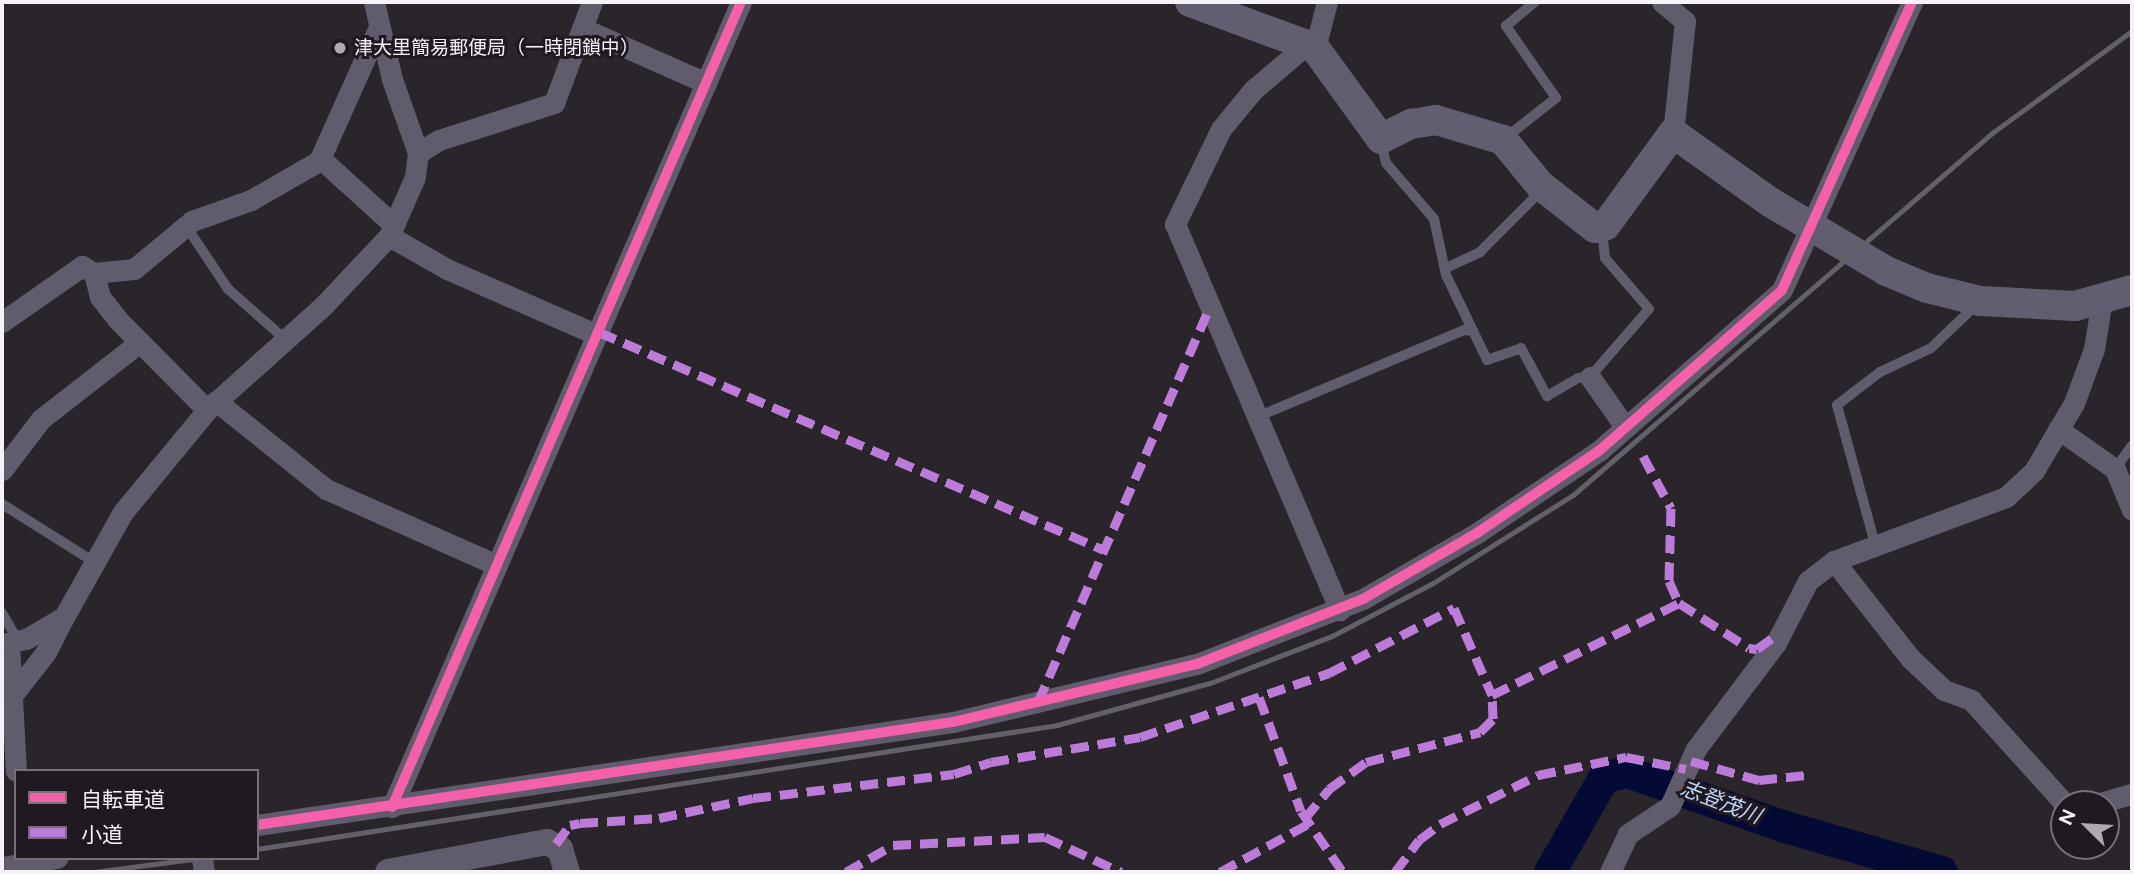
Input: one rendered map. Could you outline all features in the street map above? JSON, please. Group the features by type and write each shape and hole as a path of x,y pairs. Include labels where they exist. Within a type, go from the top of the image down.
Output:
{"main road":[{"path":"1190,2 1311,47 1381,139 1411,124 1436,120 1503,140 1544,188 1587,224 1602,228 1673,133 1886,271 1980,301 2075,306 2132,290"}],"street":[{"path":"14,693 46,652 123,512 212,405 285,339 391,230 415,177 418,153 379,27 374,2"},
{"path":"418,153 439,140 554,103 592,2"},
{"path":"392,807 741,2"},
{"path":"1327,2 1311,47 1253,90 1221,129 1175,224 1340,610"},
{"path":"1662,2 1685,21 1673,133"},
{"path":"259,825 953,722 1197,664 1340,610 1477,533 1594,455 1782,290 1815,226 1912,2"},
{"path":"2,322 82,266 94,273 134,270 186,226 251,200 320,158 379,27"},
{"path":"582,28 706,83"},
{"path":"320,158 391,230 447,269 597,335"},
{"path":"94,273 106,305 140,342 212,405 326,489 497,565"},
{"path":"1610,872 1628,834 1670,806 1685,771 1776,643 1802,589 1834,561 2006,497 2034,471 2058,429 2094,349 2102,299"},
{"path":"2,470 41,419 140,342"},
{"path":"1590,377 1625,427"},
{"path":"2058,429 2116,469 2132,510"},
{"path":"1834,561 1910,658 1944,690 1971,700 2052,790"},
{"path":"16,769 10,643 64,617"},
{"path":"388,872 547,842 560,849 567,872"},
{"path":"13,863 39,860"}],"lane":[{"path":"1503,140 1556,97 1506,26 1535,2"},
{"path":"1381,139 1386,163 1434,219 1446,268 1488,360 1521,348 1547,396 1578,378 1590,377 1649,309 1605,258 1602,228"},
{"path":"1446,268 1480,252 1544,188"},
{"path":"186,226 228,289 285,339"},
{"path":"1875,544 1837,405 1880,372 1931,348 1980,301"},
{"path":"1257,418 1464,330 1473,331"},
{"path":"2116,469 2132,446"},
{"path":"2,504 94,562"},
{"path":"2,613 10,643"}],"waterway":[{"name":"志登茂川","path":"1550,872 1604,778 1627,772 1785,827 1942,872"}],"railway":[{"path":"259,849 1057,725 1210,683 1332,636 1433,583 1573,495 1992,133 2132,31"},
{"path":"94,872 185,860"}],"marked path":[{"path":"1038,702 1209,309"},
{"path":"599,332 1104,550"},
{"path":"1643,456 1671,508 1669,581 1679,603 1749,648 1757,649 1776,635"},
{"path":"556,844 570,825 580,823 659,818 753,798 954,774 991,762 1140,737 1329,673 1454,608 1492,695 1679,603"},
{"path":"1305,818 1329,789 1366,762 1480,732 1493,719 1492,695"},
{"path":"1259,697 1301,811 1343,872"},
{"path":"1395,872 1419,840 1440,824 1538,775 1626,757 1686,769"},
{"path":"1691,761 1759,780 1806,775"},
{"path":"1220,872 1308,824"},
{"path":"846,872 893,845 1045,837 1121,872"}],"cycle path":[{"path":"392,807 741,2"},
{"path":"259,825 953,722 1197,664 1363,599 1477,533 1600,450 1782,290 1912,2"}],"place":[{"name":"津大里簡易郵便局（一時閉鎖中）","path":"340,48"}]}
